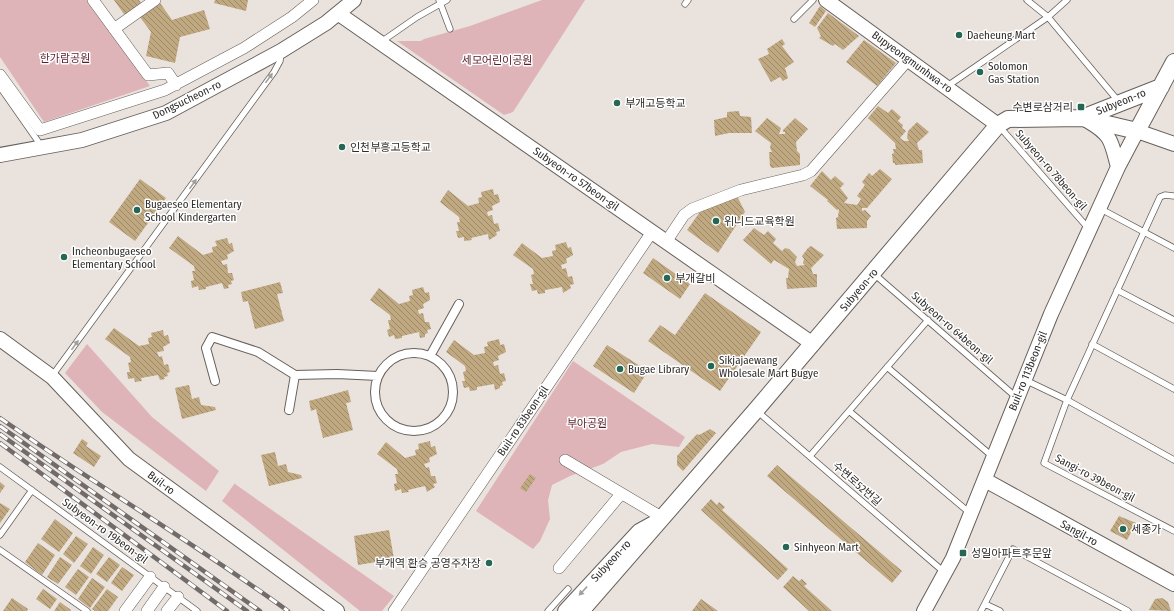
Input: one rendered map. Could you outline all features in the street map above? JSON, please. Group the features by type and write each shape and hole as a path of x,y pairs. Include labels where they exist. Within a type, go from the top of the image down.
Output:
{"main road":[{"name":"Subyeon-ro","path":"581,611 813,344 998,125 1008,119 1082,118 1137,131 1174,62"},
{"name":"Subyeon-ro","path":"1082,118 1160,87"}],"street":[{"path":"93,0 148,75 168,73 176,85"},
{"path":"114,29 155,0"},
{"name":"Dongsucheon-ro","path":"0,155 43,149 82,140 166,113 281,51 339,14 354,0"},
{"name":"Bupyeongmunhwa-ro","path":"826,0 998,125"},
{"path":"0,74 40,130 165,90 176,85 244,48 292,17 310,1"},
{"name":"Subyeon-ro 57beon-gil","path":"339,14 813,344"},
{"path":"666,242 684,216 692,209 741,190 811,171 908,60"},
{"path":"1082,118 1100,128 1111,140 1118,167"},
{"path":"1137,131 1174,144"},
{"name":"Buil-ro 113beon-gil","path":"924,611 945,572 971,514 1051,314 1118,167 1137,131"},
{"name":"Buil-ro 83beon-gil","path":"394,611 652,232"},
{"path":"430,356 459,304"},
{"path":"215,381 206,348 212,336 258,352 295,375 337,374 378,376"},
{"name":"Buil-ro","path":"0,338 52,377 129,460 337,611"},
{"path":"418,353 430,356 441,363 449,373 454,386 453,399 449,412 440,422 429,429 416,432 403,430 391,424 382,414 376,402 375,389 378,376 385,366 394,358 406,354 418,353"},
{"path":"289,410 295,375"},
{"path":"565,460 621,494 658,524"},
{"name":"Sangil-ro","path":"985,480 1174,584"},
{"path":"559,568 621,494"},
{"name":"Subyeon-ro","path":"565,611 639,531 658,524 659,531 589,611"},
{"path":"125,611 150,577"},
{"path":"147,611 164,587"},
{"path":"167,611 178,597"}],"lane":[{"path":"380,43 417,16 439,2 447,0"},
{"path":"794,19 813,0"},
{"path":"1027,0 1048,17 1119,103"},
{"path":"946,87 1048,17 1067,0"},
{"path":"439,2 450,29"},
{"path":"52,377 274,72 280,61 281,51"},
{"path":"0,87 43,149"},
{"name":"Subyeon-ro 78beon-gil","path":"998,125 1089,229"},
{"name":"Sangi-ro 39beon-gil","path":"1174,196 1165,195 1160,197 1067,400 1044,463 1174,532"},
{"path":"1099,208 1174,248"},
{"name":"Subyeon-ro 64beon-gil","path":"873,273 1018,398"},
{"path":"1117,290 1174,320"},
{"path":"810,456 928,320"},
{"path":"1092,344 1174,389"},
{"path":"887,367 994,457"},
{"path":"1025,380 1067,400 1174,460"},
{"name":"수변로52번길","path":"756,410 945,572"},
{"path":"849,410 971,514"},
{"name":"Subyeon-ro 19beon-gil","path":"0,467 197,611"},
{"path":"0,535 32,490"},
{"path":"981,611 1013,549 1128,611"},
{"path":"0,550 87,611"},
{"path":"548,611 568,589"},
{"path":"985,604 1000,611"}],"green space":[{"name":"한가람공원","path":"0,0 89,0 150,86 44,122 0,57"},
{"name":"세모어린이공원","path":"542,0 585,0 513,112 504,115 397,41 421,41 470,26"},
{"path":"87,344 152,417 219,471 206,491 102,412 65,373"},
{"name":"부아공원","path":"573,361 685,437 679,447 652,444 621,452 603,464 570,476 552,485 548,500 550,519 540,541 533,549 476,511"},
{"path":"235,483 394,596 382,611 360,611 222,501"}],"building":[{"path":"114,0 139,0 143,6 126,17"},
{"path":"158,0 172,20 204,10 210,29 180,37 175,63 146,56 151,32 137,13"},
{"path":"215,0 248,0 246,11 214,3"},
{"path":"820,6 826,11 815,27 809,23"},
{"path":"828,13 859,36 843,50 835,44 833,46 819,38 821,36 817,28"},
{"path":"782,39 785,44 782,46 794,62 785,68 788,78 783,81 780,77 771,82 758,59 769,54 767,49"},
{"path":"864,40 896,63 877,86 846,62"},
{"path":"878,106 888,113 892,109 901,117 898,121 903,125 902,128 906,131 900,138 904,141 909,141 907,138 908,131 917,122 929,132 917,143 919,150 922,150 923,163 895,165 895,163 893,163 892,154 894,153 893,149 896,149 895,143 868,118"},
{"path":"739,111 740,116 751,117 752,133 729,133 715,136 714,120 727,117 727,112"},
{"path":"767,118 781,128 779,134 785,134 783,130 795,118 808,129 796,142 797,151 800,154 800,165 772,168 770,166 769,152 772,152 770,148 771,143 755,131"},
{"path":"880,169 892,179 867,208 862,208 862,211 865,210 871,216 867,221 867,228 837,229 836,218 838,217 839,209 837,210 827,201 828,200 810,186 822,171 831,180 835,176 844,184 840,188 848,198 844,203 857,205 861,199 857,196 865,185 862,182 869,173 872,176"},
{"name":"Bugaeseo Elementary School Kindergarten","path":"140,179 166,198 135,241 109,222"},
{"path":"493,189 494,195 498,194 500,202 492,206 493,210 487,212 488,216 492,215 494,224 498,223 500,231 496,232 497,235 489,240 488,234 471,238 472,240 464,241 464,237 458,238 456,231 459,231 457,222 460,222 459,217 440,202 448,190 468,206 479,203 478,198 482,197 481,192"},
{"name":"위니드교육학원","path":"737,196 745,212 718,253 687,230 700,212"},
{"path":"754,228 764,235 768,231 776,239 773,243 782,251 785,248 789,249 797,257 795,262 797,266 805,265 803,263 804,259 802,256 811,246 824,255 811,268 813,274 817,274 817,287 787,289 786,278 788,278 789,269 774,260 771,264 743,240"},
{"path":"178,236 203,255 213,252 212,247 217,246 215,241 227,238 229,244 232,243 234,251 227,255 228,259 221,261 223,265 227,264 228,273 232,273 234,280 231,281 232,284 228,285 229,288 224,289 222,283 206,287 206,289 199,290 198,286 192,288 191,281 194,280 192,271 195,271 194,266 169,248"},
{"path":"566,242 568,248 571,247 573,255 566,259 567,263 561,265 562,269 566,268 568,277 572,276 574,284 570,285 571,288 563,293 562,287 545,290 545,293 538,294 537,290 532,291 530,284 533,284 531,275 534,274 533,269 513,255 522,243 542,258 553,256 552,251 556,250 555,245"},
{"name":"부개갈비","path":"653,258 690,284 680,299 643,273"},
{"path":"280,282 283,293 277,294 284,321 255,329 248,301 243,302 241,292"},
{"path":"423,287 425,293 429,292 430,300 423,304 424,308 418,310 419,314 423,313 425,322 429,322 431,329 427,330 428,333 425,334 425,337 420,338 419,332 402,336 402,338 395,339 394,335 389,337 387,330 390,329 388,320 391,320 390,315 370,300 379,288 399,304 410,301 409,296 413,295 412,290"},
{"name":"Sikjajaewang Wholesale Mart Bugye","path":"705,293 761,332 720,391 648,341 660,325 675,335"},
{"path":"114,328 139,346 149,344 148,338 152,337 151,333 163,330 164,336 168,335 170,343 163,347 164,351 157,352 159,357 162,356 164,365 168,364 170,372 167,373 168,376 164,377 165,379 160,380 158,375 141,378 142,381 135,382 134,378 128,379 127,372 130,372 128,363 131,362 130,357 105,339"},
{"path":"499,339 500,345 504,344 506,352 498,356 499,360 493,362 494,366 498,365 500,374 504,373 506,381 502,382 503,385 495,390 494,384 477,387 477,390 470,391 469,387 464,388 462,381 465,381 463,372 466,371 465,366 446,352 454,340 474,355 485,353 484,347 488,346 487,342"},
{"name":"Bugae Library","path":"607,345 648,371 634,393 593,366"},
{"path":"189,385 192,399 199,397 201,405 215,407 216,410 182,419 175,388"},
{"path":"348,390 351,402 346,403 353,430 323,438 316,409 311,411 309,401"},
{"path":"710,429 716,433 683,471 677,465 677,456 697,434 699,435"},
{"path":"82,439 88,443 86,446 101,456 94,467 73,453"},
{"path":"430,441 431,447 435,446 437,454 429,458 430,462 424,464 426,468 429,467 431,476 435,476 437,483 433,484 435,487 427,492 425,486 408,490 409,492 402,493 401,489 395,491 394,484 397,483 395,474 398,474 397,469 377,454 386,442 405,458 416,455 415,450 419,449 418,444"},
{"path":"275,452 278,466 286,464 288,472 301,475 302,478 269,486 261,455"},
{"path":"777,465 902,571 892,583 767,476"},
{"path":"530,474 536,478 526,492 520,488"},
{"path":"0,482 5,486 0,493"},
{"path":"711,499 717,505 719,502 725,507 722,510 788,569 778,580 701,510"},
{"path":"0,503 10,509 0,523"},
{"path":"1119,516 1136,523 1127,540 1110,531"},
{"path":"55,519 73,533 59,552 41,539"},
{"path":"389,530 394,559 358,565 354,536"},
{"path":"76,536 88,544 74,563 63,554"},
{"path":"38,543 55,555 42,575 25,562"},
{"path":"93,547 104,555 91,574 80,566"},
{"path":"60,557 72,565 58,584 47,577"},
{"path":"109,557 120,565 107,582 96,574"},
{"path":"122,567 134,575 122,591 111,583"},
{"path":"78,569 89,577 76,595 65,587"},
{"path":"793,576 799,581 802,579 807,584 804,586 832,611 809,611 783,587"},
{"path":"92,578 105,587 90,608 78,599"},
{"path":"43,589 57,599 50,609 36,599"},
{"path":"107,589 118,597 108,611 95,611 92,609"},
{"path":"12,598 28,609 27,611 3,611"},
{"path":"1162,598 1168,602 1171,611 1149,610 1155,599"},
{"path":"701,599 718,611 692,611"},
{"path":"60,602 71,610 54,611"}],"railway":[{"path":"0,418 217,561 288,611"},
{"path":"0,426 260,611"},
{"path":"0,434 247,611"},
{"path":"0,443 227,611"}],"place":[{"name":"Daeheung Mart","path":"959,35"},
{"name":"Solomon Gas Station","path":"980,72"},
{"name":"부개고등학교","path":"617,103"},
{"name":"수변로삼거리","path":"1081,107"},
{"name":"인천부흥고등학교","path":"342,147"},
{"name":"Bugaeseo Elementary School Kindergarten","path":"137,210"},
{"name":"위니드교육학원","path":"716,221"},
{"name":"Incheonbugaeseo Elementary School","path":"64,257"},
{"name":"부개갈비","path":"667,278"},
{"name":"Sikjajaewang Wholesale Mart Bugye","path":"711,366"},
{"name":"Bugae Library","path":"620,369"},
{"name":"세종가","path":"1123,529"},
{"name":"Sinhyeon Mart","path":"786,547"},
{"name":"성일아파트후문앞","path":"963,553"},
{"name":"부개역 환승 공영주차장","path":"489,563"}]}
